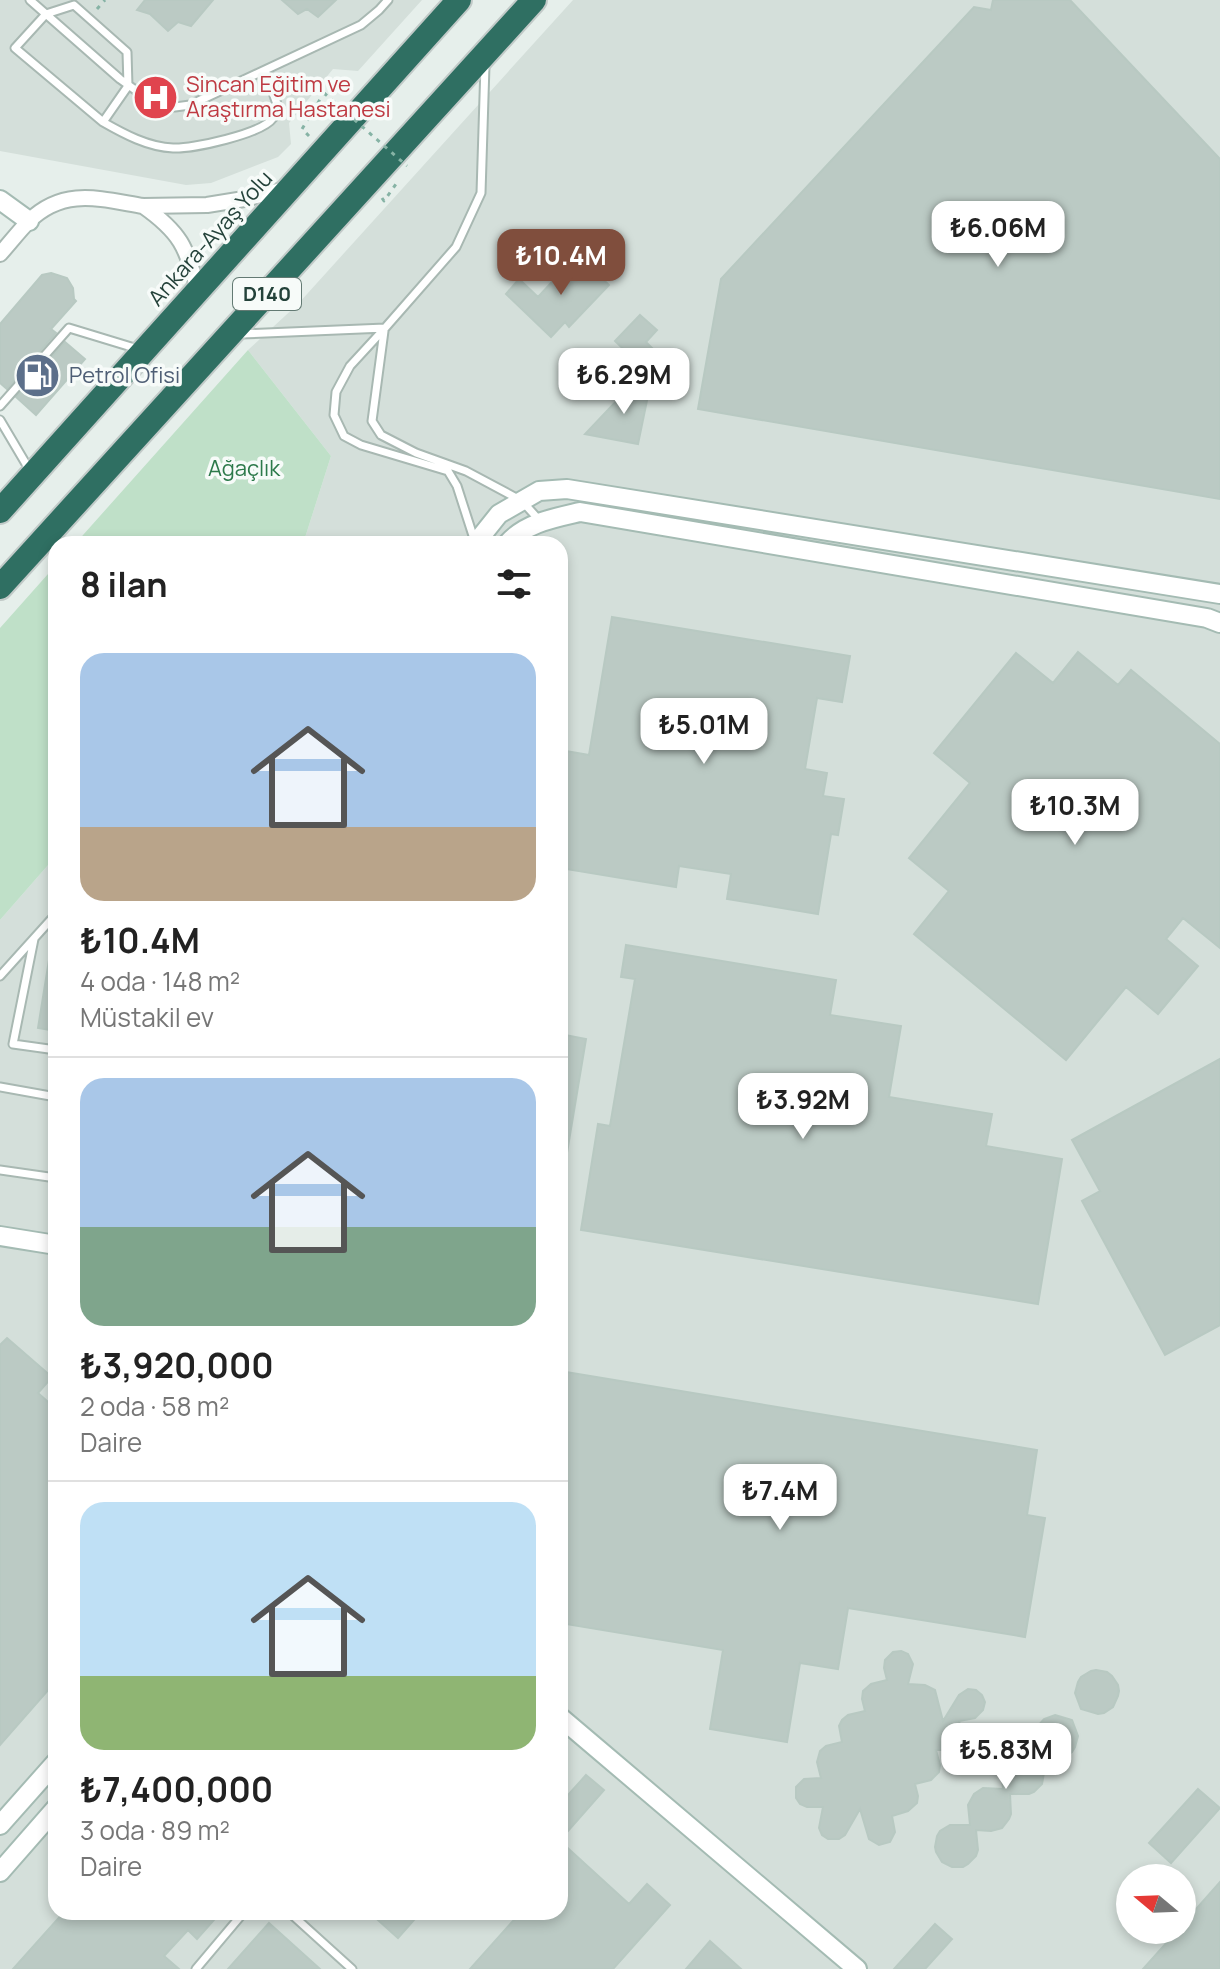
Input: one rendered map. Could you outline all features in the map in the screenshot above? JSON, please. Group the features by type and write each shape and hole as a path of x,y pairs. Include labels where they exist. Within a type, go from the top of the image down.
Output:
{"highway":[{"name":"Ankara-Ayaş Yolu","path":"0,511 459,0"},
{"name":"D140","path":"0,587 534,0"}],"street":[{"path":"0,254 29,221 53,204 73,198 143,206 207,205 290,188"},
{"path":"0,200 29,221"},
{"path":"143,206 172,229 183,244 198,291"},
{"path":"481,536 499,514 539,491 567,489 1220,594"},
{"path":"516,536 540,521 580,512 1207,618 1220,623"},
{"path":"0,1236 48,1244"},
{"path":"568,1724 857,1969"},
{"path":"0,1825 48,1771"},
{"path":"0,1872 48,1817"}],"lane":[{"path":"30,0 128,86 155,103 175,107 190,105 361,25 388,0"},
{"path":"103,122 128,86 127,52 74,5 46,14 15,48 103,122 140,140 172,148 212,144 272,121 278,107 265,70"},
{"path":"473,536 457,486 448,471 361,445 344,436 334,415 336,392 350,366 456,247 481,193 485,54"},
{"path":"0,406 69,328 144,350"},
{"path":"231,334 385,328"},
{"path":"385,328 372,421 381,435 416,453 466,471 522,501 540,521"},
{"path":"0,420 33,474"},
{"path":"0,976 48,923"},
{"path":"34,939 13,1044 48,1049"},
{"path":"0,1087 48,1096"},
{"path":"0,1170 48,1177"},
{"path":"196,1969 237,1920"},
{"path":"298,1920 352,1969"}],"path":[{"path":"302,129 324,93 407,166"}],"shaded area":[{"name":"Sincan Eğitim ve Araştırma Hastanesi","path":"0,0 422,0 358,71 333,69 289,123 291,144 278,157 211,183 186,185 0,151"},
{"path":"573,0 1220,0 1220,1969 0,1969 0,920 48,865 48,1920 568,1920 568,536 306,536 331,456 248,350 298,304"}],"green space":[{"name":"Ağaçlık","path":"248,350 331,456 306,536 82,536"},
{"path":"48,574 48,865 0,920 0,628"}],"building":[{"path":"145,0 213,0 191,26 178,22 168,31 150,14 137,10"},
{"path":"282,0 336,0 318,17 307,9 298,14"},
{"path":"993,0 1070,0 1220,159 1220,499 698,409 721,279 974,7 991,10"},
{"path":"577,255 609,285 569,327 565,322 551,337 506,294 519,279 538,297"},
{"path":"51,273 67,278 76,301 51,329 56,333 7,389 0,383 0,324 42,275"},
{"path":"640,315 657,330 646,342 656,352 642,367 615,341"},
{"path":"65,342 85,359 36,415 16,397"},
{"path":"639,377 650,386 638,444 585,434"},
{"path":"612,617 850,656 842,702 817,698 805,769 827,773 823,796 844,799 838,835 831,834 818,914 727,899 731,874 679,866 676,887 568,869 568,751 589,755"},
{"path":"1078,652 1118,685 1131,670 1220,744 1220,948 1183,918 1166,939 1198,966 1158,1014 1126,987 1066,1060 914,934 949,891 909,858 970,783 934,753 1016,653 1053,683"},
{"path":"626,945 836,980 830,1015 901,1026 889,1097 992,1114 986,1146 1062,1159 1038,1304 581,1230 598,1124 610,1126 635,979 621,977"},
{"path":"48,966 48,1030 38,1028"},
{"path":"568,1036 586,1039 568,1147"},
{"path":"1220,1059 1220,1325 1165,1355 1082,1201 1100,1191 1072,1140"},
{"path":"7,1338 48,1374 48,1382 38,1393 48,1402 48,1690 0,1745 0,1345"},
{"path":"568,1372 1037,1450 1027,1515 1045,1518 1025,1637 848,1608 838,1669 800,1663 787,1742 710,1729 723,1650 568,1624"},
{"path":"893,1652 908,1654 913,1664 908,1684 925,1685 935,1690 943,1721 959,1695 968,1689 982,1695 985,1702 983,1710 975,1718 959,1721 963,1737 957,1747 936,1750 939,1772 931,1780 915,1784 917,1803 908,1811 892,1816 895,1832 890,1842 879,1845 869,1839 860,1809 845,1835 839,1839 828,1839 819,1828 823,1807 800,1804 796,1798 796,1787 804,1779 821,1778 817,1762 820,1751 842,1742 839,1726 842,1720 848,1715 865,1711 863,1691 871,1684 887,1680 885,1660"},
{"path":"1096,1670 1112,1676 1119,1691 1113,1707 1098,1714 1081,1709 1075,1693 1081,1677"},
{"path":"1055,1715 1072,1720 1078,1736 1072,1752 1063,1758 1042,1758 1042,1784 1029,1794 1010,1794 1011,1814 1002,1828 976,1830 978,1850 968,1864 952,1867 942,1862 935,1847 940,1831 950,1825 970,1825 968,1805 974,1794 983,1788 1003,1789 1001,1769 1007,1759 1016,1753 1037,1753 1034,1738 1037,1727 1044,1719"},
{"path":"586,1775 604,1790 568,1831 568,1795"},
{"path":"1198,1789 1220,1808 1171,1863 1149,1843"},
{"path":"568,1848 629,1904 647,1884 670,1905 613,1969 470,1969 514,1920 568,1920"},
{"path":"1220,1882 1220,1969 1143,1969 1165,1944 1196,1944 1196,1909"},
{"path":"57,1920 214,1920 197,1939 188,1930 164,1956 179,1969 13,1969"},
{"path":"378,1920 414,1920 398,1938"},
{"path":"269,1923 320,1969 228,1969"},
{"path":"935,1924 952,1939 925,1969 894,1969"},
{"path":"710,1941 741,1969 686,1969"}],"place":[{"name":"Sincan Eğitim ve Araştırma Hastanesi","path":"155,97"},
{"name":"Petrol Ofisi","path":"38,375"}]}
